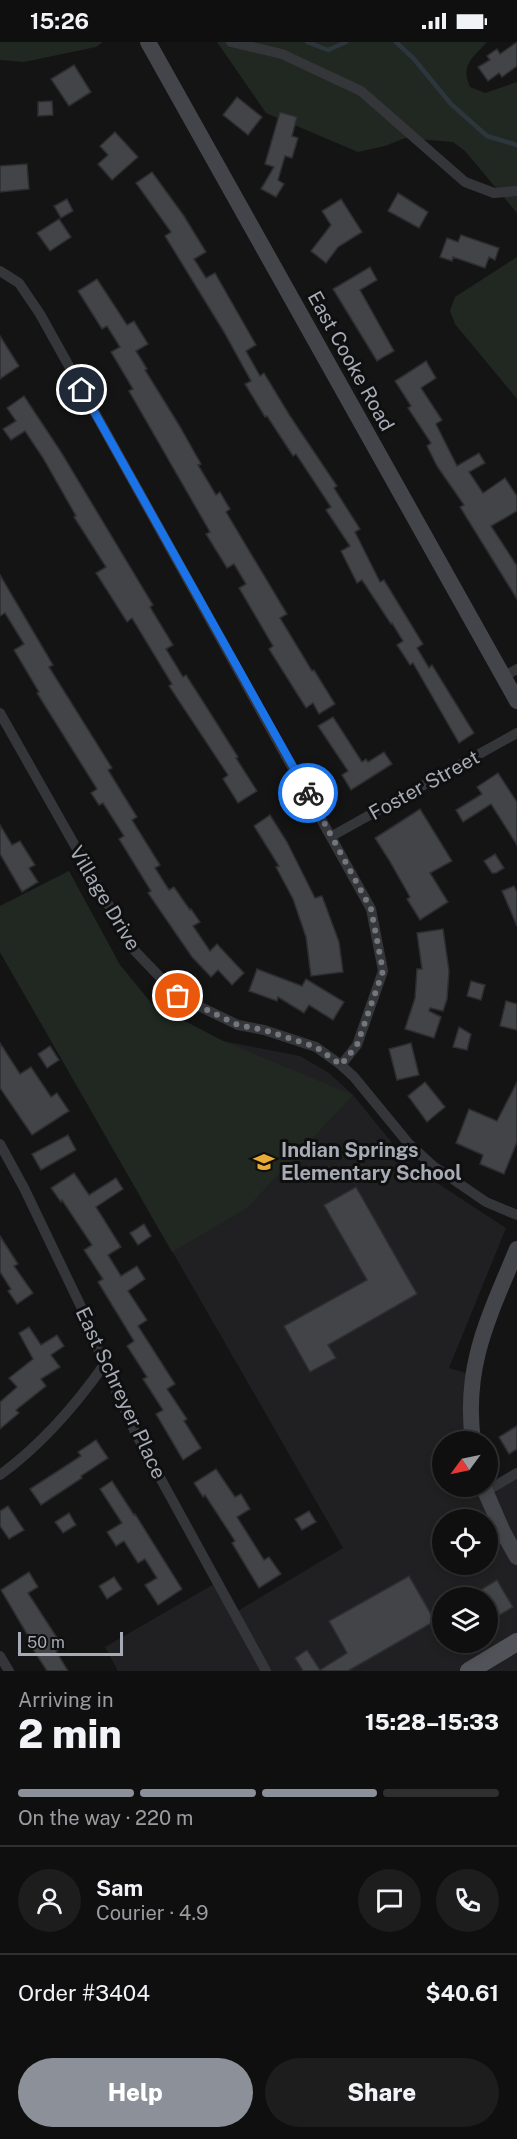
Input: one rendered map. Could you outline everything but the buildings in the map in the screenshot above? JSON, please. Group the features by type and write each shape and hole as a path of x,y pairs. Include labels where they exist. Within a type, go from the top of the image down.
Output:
{"main road":[{"name":"East Cooke Road","path":"148,42 510,673 517,701"},
{"path":"472,1431 469,1409 471,1380 476,1356 517,1249"},
{"path":"488,1497 517,1557"},
{"path":"469,1671 517,1642"}],"street":[{"path":"231,42 282,54 361,91 465,182 494,193 517,191"},
{"path":"0,271 19,284 40,314 371,909 383,971 357,1045 341,1065"},
{"name":"Village Drive","path":"0,713 134,950 178,996 238,1025 264,1030 316,1047 341,1065 367,1092 409,1144 432,1165 486,1202 517,1215"},
{"name":"Foster Street","path":"332,836 517,733"},
{"name":"East Schreyer Place","path":"0,1144 24,1188 85,1315 104,1365 135,1432 266,1671"},
{"path":"0,1475 35,1446 78,1401 104,1365"},
{"path":"498,1482 517,1473"},
{"path":"0,1656 9,1671"}],"shaded area":[{"path":"0,42 103,42 96,47 24,62 0,60"},
{"path":"217,42 487,42 467,67 467,79 470,87 485,93 517,82 517,213 465,151 453,142 405,138 385,146 358,152 266,113"},
{"path":"517,257 517,399 455,324 450,311 455,297"},
{"name":"Indian Springs Elementary School","path":"69,871 120,965 152,1004 223,1041 300,1056 329,1073 353,1095 411,1166 506,1228 449,1368 466,1373 469,1431 432,1431 432,1497 498,1497 498,1484 517,1473 517,1671 118,1671 105,1647 214,1584 231,1615 343,1548 0,952 0,906"},
{"path":"69,871 120,965 152,1004 223,1041 353,1095 247,1208 172,1252 0,952 0,906"}],"waterway":[{"path":"307,42 328,50 346,42"},
{"path":"396,42 414,59 451,104 487,136 517,145"}],"way so far":[{"path":"178,996 238,1025 264,1030 316,1047 341,1065 357,1045 383,971 371,909 308,793"}],"place":[{"name":"Indian Springs Elementary School","path":"264,1162"}],"route":[{"path":"82,390 308,793"}]}
